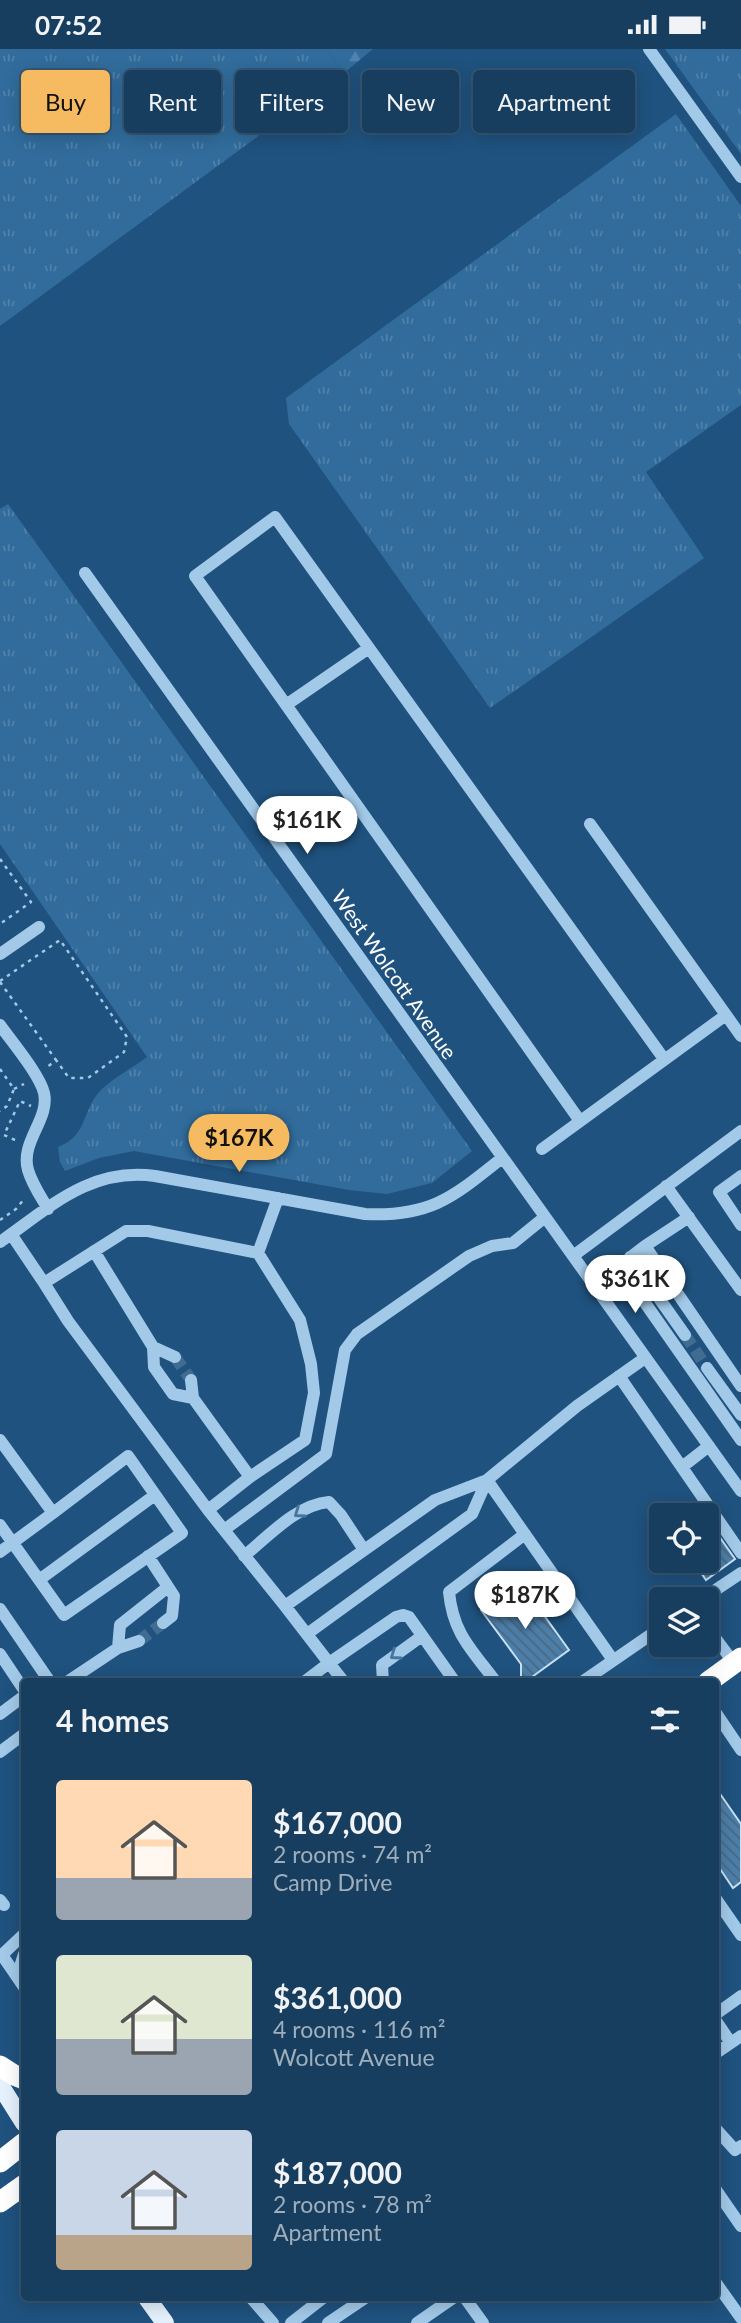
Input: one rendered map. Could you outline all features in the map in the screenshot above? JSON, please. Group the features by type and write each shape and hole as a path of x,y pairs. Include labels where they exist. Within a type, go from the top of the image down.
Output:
{"highway":[{"path":"713,1678 738,1660"},
{"path":"0,2066 21,2078"},
{"path":"0,2162 21,2145"},
{"path":"0,2202 21,2187"}],"main road":[{"path":"0,2085 21,2118"},
{"path":"149,2301 165,2323"}],"street":[{"path":"649,49 741,177"},
{"path":"580,1121 195,576 275,517 664,1059"},
{"name":"West Wolcott Avenue","path":"85,573 741,1491"},
{"path":"286,705 369,648"},
{"path":"590,824 741,1036"},
{"path":"0,954 38,927"},
{"path":"542,1149 726,1015"},
{"path":"0,1025 41,1083 45,1095 42,1114 28,1145 27,1170 48,1209"},
{"path":"573,1256 741,1131"},
{"path":"0,1242 74,1190 93,1181 114,1176 136,1174 365,1214 393,1215 420,1210 462,1189 502,1158"},
{"path":"741,1176 719,1192 741,1225"},
{"path":"666,1186 741,1290"},
{"path":"258,1252 278,1198"},
{"path":"224,1530 326,1454 345,1350 357,1334 468,1256 492,1246 513,1243 545,1217"},
{"path":"689,1217 623,1263 629,1280 741,1440"},
{"path":"44,1283 126,1231 148,1231 258,1252 300,1320 311,1364 314,1393 305,1440 250,1477 208,1510"},
{"path":"11,1234 68,1321 208,1510 341,1678"},
{"path":"645,1246 741,1386"},
{"path":"94,1251 153,1347 155,1367 173,1395 193,1398"},
{"path":"630,1257 685,1335"},
{"path":"153,1347 175,1357"},
{"path":"285,1607 435,1500 487,1480 577,1406 645,1358"},
{"path":"707,1368 741,1415"},
{"path":"619,1376 741,1553"},
{"path":"191,1380 193,1398 250,1477"},
{"path":"0,1440 52,1513"},
{"path":"682,1467 709,1446"},
{"path":"0,1525 12,1543 64,1615 182,1533 128,1456 52,1513 12,1543 0,1552"},
{"path":"487,1480 613,1660"},
{"path":"307,1634 472,1514 487,1480"},
{"path":"39,1580 155,1495"},
{"path":"244,1556 304,1508 330,1502 364,1550"},
{"path":"493,1678 459,1633 452,1614 449,1592 525,1534"},
{"path":"148,1556 174,1596 172,1616 163,1623"},
{"path":"719,1588 741,1573"},
{"path":"118,1649 120,1625 168,1587"},
{"path":"0,1609 47,1678"},
{"path":"308,1678 396,1616 403,1615 409,1617 452,1678"},
{"path":"383,1678 382,1665 422,1636"},
{"path":"588,1678 649,1636"},
{"path":"719,1640 738,1660"},
{"path":"72,1678 118,1649 139,1641"},
{"path":"0,1654 21,1686"},
{"path":"0,1714 21,1698"},
{"path":"719,1717 741,1749"},
{"path":"0,1752 21,1736"},
{"path":"719,1903 741,1935"},
{"path":"21,1937 2,1955 21,1981"},
{"path":"719,2012 741,1996"},
{"path":"719,2024 736,2039 719,2051"},
{"path":"719,2132 735,2150 741,2145"},
{"path":"719,2194 741,2225"},
{"path":"719,2287 741,2318"},
{"path":"255,2301 273,2323"},
{"path":"291,2323 319,2301"},
{"path":"328,2323 361,2301"},
{"path":"417,2323 449,2301"},
{"path":"467,2301 483,2323"}],"path":[{"path":"0,859 31,902 0,924"},
{"path":"0,982 60,940 127,1037 124,1052 88,1078 69,1078 56,1061"},
{"path":"0,1069 14,1089 7,1106 0,1111"}],"green space":[{"path":"0,49 326,49 342,70 235,70 235,133 262,133 0,326"},
{"path":"326,49 373,49 348,70 342,70"},
{"path":"665,49 741,49 741,154"},
{"path":"676,114 741,206 741,405 646,472 704,558 490,708 289,424 286,398"},
{"path":"8,504 472,1151 432,1183 387,1194 349,1190 134,1151 99,1158 65,1171 60,1162 58,1147 75,1136 90,1105 101,1090 147,1057 0,844 0,509"}],"building":[{"path":"719,1536 735,1559 719,1571"},
{"path":"701,1573 716,1573 706,1580"},
{"path":"520,1582 569,1650 530,1678 521,1678 521,1664 481,1610"},
{"path":"719,1792 741,1824 741,1882 733,1888 719,1867"}],"tunnel":[{"path":"685,1335 707,1368"},
{"path":"175,1357 191,1380"},
{"path":"139,1641 163,1623"}]}
